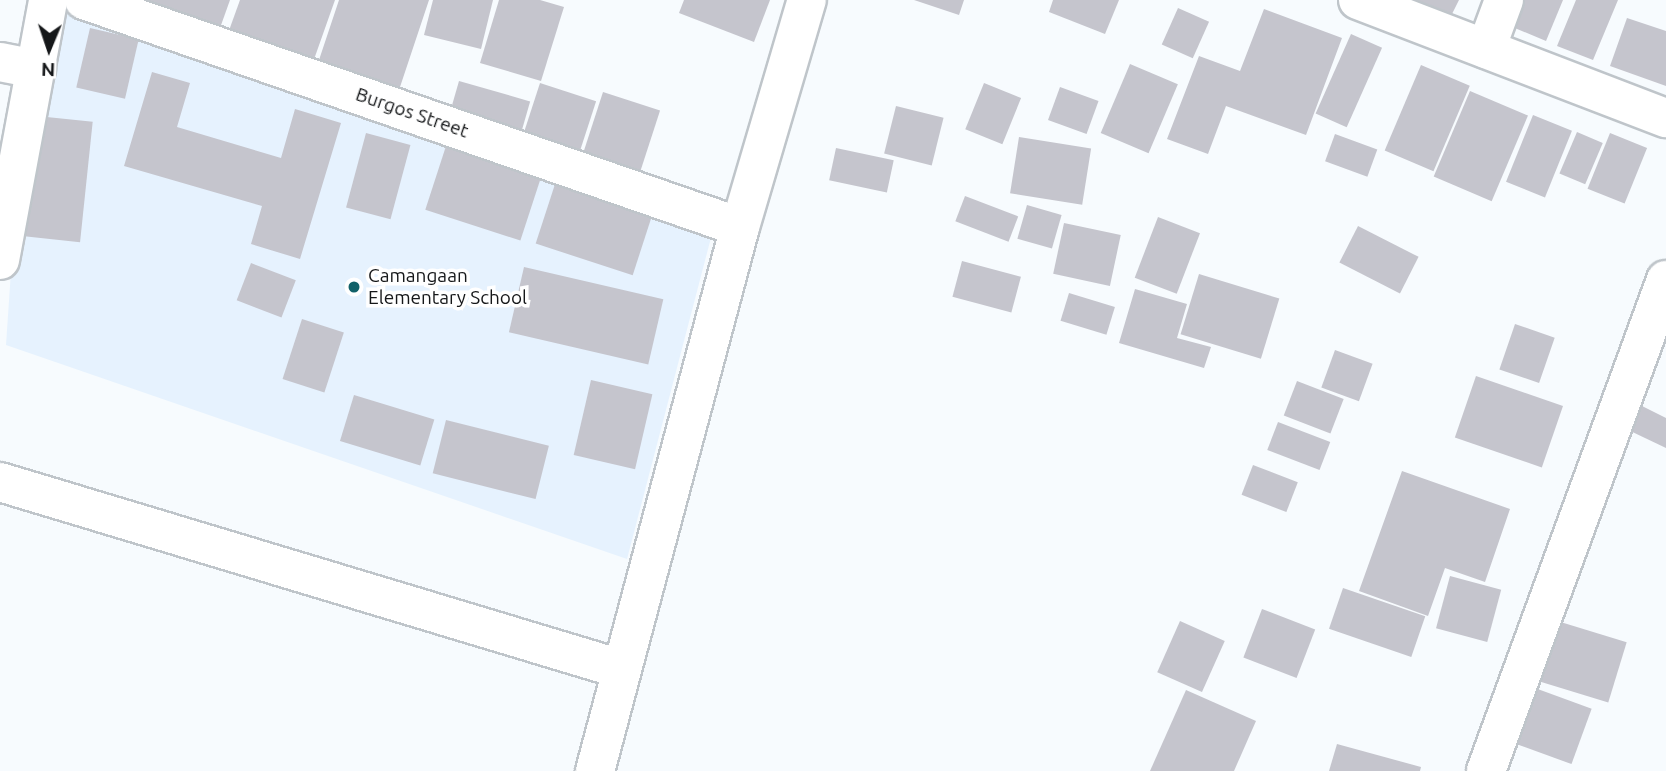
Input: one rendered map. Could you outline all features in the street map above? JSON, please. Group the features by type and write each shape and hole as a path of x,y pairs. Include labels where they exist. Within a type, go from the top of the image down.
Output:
{"street":[{"path":"0,260 18,65 48,0"},
{"name":"Burgos Street","path":"84,0 740,226"},
{"path":"596,771 740,226 807,0"},
{"path":"1358,0 1666,118"},
{"path":"1486,49 1504,0"},
{"path":"1486,771 1666,281"},
{"path":"0,482 621,669"}],"shaded area":[{"name":"Camangaan Elementary School","path":"56,0 713,230 627,559 6,345 15,212"}],"building":[{"path":"143,0 230,0 220,28"},
{"path":"240,0 335,0 312,65 227,36"},
{"path":"339,0 429,0 396,99 315,72"},
{"path":"433,0 493,0 481,49 424,35"},
{"path":"499,0 540,0 564,7 541,81 480,63"},
{"path":"684,0 770,0 754,42 679,13"},
{"path":"914,0 964,0 959,15"},
{"path":"1053,0 1119,0 1105,34 1049,12"},
{"path":"1418,0 1459,0 1446,26 1414,10"},
{"path":"1513,0 1563,0 1546,41 1503,23"},
{"path":"1576,0 1618,0 1593,60 1557,46"},
{"path":"1178,8 1209,22 1193,58 1162,45"},
{"path":"1264,9 1342,38 1306,135 1226,106 1208,154 1167,139 1199,56 1240,71"},
{"path":"1627,18 1666,31 1666,86 1610,66"},
{"path":"90,28 139,39 125,99 76,87"},
{"path":"1351,34 1382,48 1347,127 1316,113"},
{"path":"1130,64 1178,84 1149,153 1101,133"},
{"path":"1421,65 1470,86 1433,171 1385,151"},
{"path":"152,72 190,83 177,127 281,158 295,109 341,123 300,259 251,244 262,206 124,166"},
{"path":"459,81 530,101 520,137 449,117"},
{"path":"540,83 596,101 580,151 524,132"},
{"path":"984,83 1021,98 1002,144 965,129"},
{"path":"1060,87 1099,101 1087,134 1048,120"},
{"path":"1470,91 1528,116 1492,201 1434,177"},
{"path":"603,92 660,111 639,175 582,157"},
{"path":"896,106 944,118 932,165 884,154"},
{"path":"1533,115 1572,131 1545,197 1506,182"},
{"path":"37,116 93,122 80,242 24,236"},
{"path":"1577,132 1603,143 1585,184 1559,173"},
{"path":"366,133 410,145 391,219 346,207"},
{"path":"1610,133 1647,148 1625,204 1588,189"},
{"path":"1335,134 1377,149 1367,177 1325,161"},
{"path":"1019,137 1091,148 1082,205 1010,193"},
{"path":"446,146 541,177 520,241 425,210"},
{"path":"836,148 894,160 887,193 829,180"},
{"path":"557,178 654,210 633,275 536,244"},
{"path":"965,196 1018,216 1009,242 955,221"},
{"path":"1027,205 1062,215 1052,249 1017,239"},
{"path":"1158,217 1200,233 1177,294 1135,278"},
{"path":"1064,223 1121,235 1110,286 1053,274"},
{"path":"1358,226 1419,257 1400,293 1339,263"},
{"path":"962,261 1021,277 1011,313 952,297"},
{"path":"251,263 296,280 281,318 237,300"},
{"path":"524,267 663,299 648,364 509,332"},
{"path":"1199,274 1279,299 1261,359 1181,334"},
{"path":"1135,289 1187,304 1177,338 1211,347 1204,368 1119,343"},
{"path":"1069,293 1115,307 1106,335 1061,321"},
{"path":"302,319 344,333 324,393 283,379"},
{"path":"1515,324 1555,338 1539,383 1499,369"},
{"path":"1335,350 1373,364 1359,401 1321,388"},
{"path":"1476,376 1563,406 1542,467 1455,437"},
{"path":"591,380 652,394 635,469 574,455"},
{"path":"1297,381 1344,399 1330,433 1284,416"},
{"path":"354,395 434,420 420,465 340,441"},
{"path":"1636,403 1666,418 1666,448 1624,428"},
{"path":"446,420 549,446 536,499 433,473"},
{"path":"1278,422 1330,442 1320,470 1267,450"},
{"path":"1253,465 1298,482 1286,512 1242,495"},
{"path":"1402,471 1510,509 1485,582 1445,568 1428,616 1359,591"},
{"path":"1450,576 1501,590 1487,642 1436,628"},
{"path":"1343,588 1425,616 1411,657 1329,629"},
{"path":"1262,609 1315,629 1297,678 1243,658"},
{"path":"1554,620 1627,642 1608,702 1536,680"},
{"path":"1180,621 1225,641 1202,692 1157,672"},
{"path":"1524,684 1592,709 1571,764 1504,739"},
{"path":"1186,690 1256,721 1234,771 1150,771"},
{"path":"1337,744 1421,767 1420,771 1329,771"}],"place":[{"name":"Camangaan Elementary School","path":"354,287"}]}
